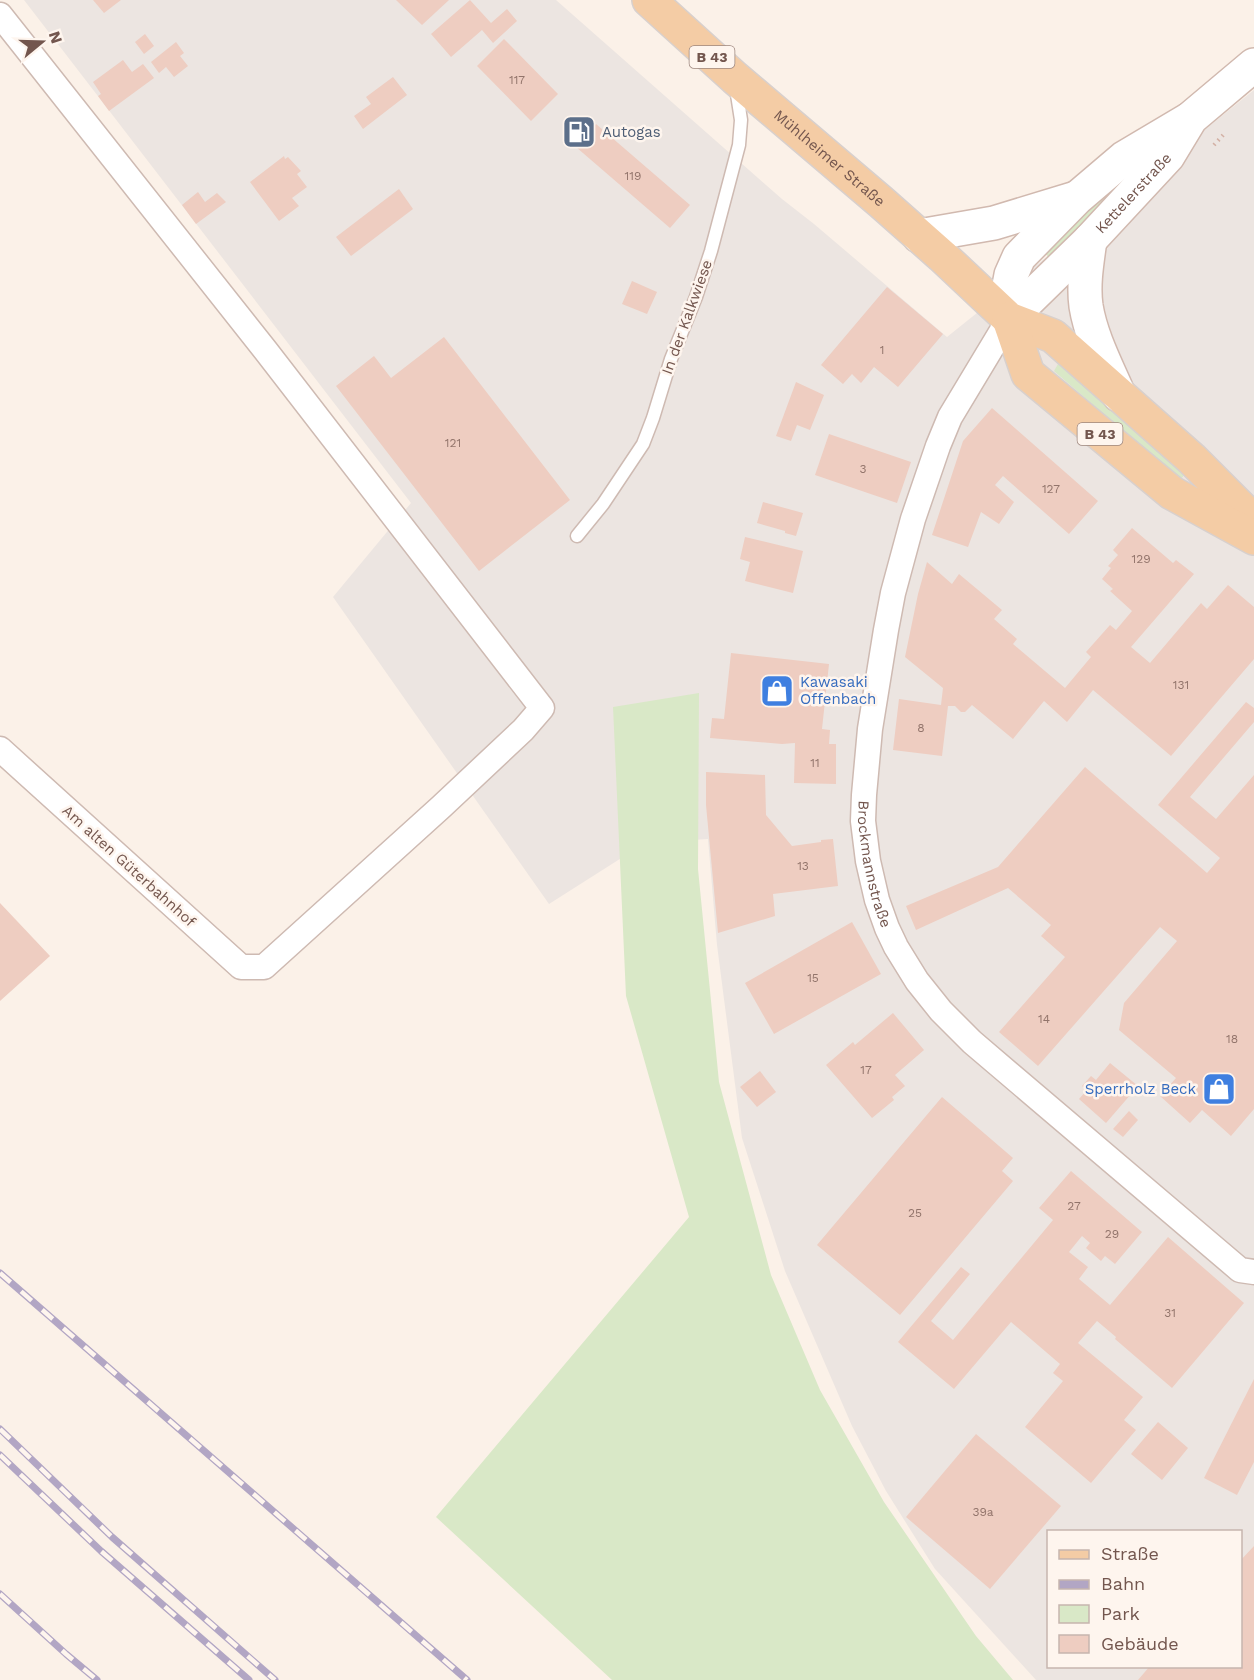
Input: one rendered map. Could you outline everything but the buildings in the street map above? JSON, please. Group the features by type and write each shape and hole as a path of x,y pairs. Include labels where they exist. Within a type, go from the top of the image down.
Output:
{"main road":[{"name":"Mühlheimer Straße","path":"649,0 735,78 881,202 1008,319 1053,336 1192,459 1254,521"},
{"name":"Mühlheimer Straße","path":"1008,319 1028,374 1172,494 1254,538"}],"street":[{"name":"Am alten Güterbahnhof","path":"0,15 266,351 542,708 523,730 441,807 264,967 241,967 0,749"},
{"name":"Kettelerstraße","path":"1008,319 1090,240 1168,156 1191,118 1254,65"},
{"path":"1008,319 1011,275 1019,257 1077,198 1124,158 1191,118"},
{"path":"919,236 994,223 1077,198"},
{"path":"1090,240 1085,279 1086,307 1093,334 1119,395"},
{"name":"Brockmannstraße","path":"1008,319 950,417 925,481 893,593 878,675 866,765 863,821 871,879 882,916 896,947 917,981 941,1011 972,1042 1240,1270 1254,1272"}],"lane":[{"name":"In der Kalkwiese","path":"578,536 603,504 643,444 671,359 696,297 711,251 739,145 741,120 735,78"}],"shaded area":[{"path":"24,0 556,0 782,199 947,337 1254,90 1254,1680 1036,1680 935,1569 886,1491 852,1426 785,1271 742,1138 717,945 708,839 645,843 549,904 333,597 411,503"}],"green space":[{"path":"1118,183 1118,186 1050,258 1041,250"},
{"path":"1058,364 1183,472 1183,477 1179,479 1054,371"},
{"path":"699,693 698,869 719,1082 771,1275 820,1390 884,1502 976,1636 1013,1680 612,1680 436,1517 689,1217 626,996 613,707"}],"railway":[{"path":"0,1273 467,1680"},
{"path":"0,1429 112,1537 275,1680"},
{"path":"0,1455 101,1551 249,1680"},
{"path":"0,1594 97,1680"}],"place":[{"name":"Autogas","path":"579,132"},
{"name":"Kawasaki Offenbach","path":"777,691"},
{"name":"Sperrholz Beck","path":"1219,1089"}]}
